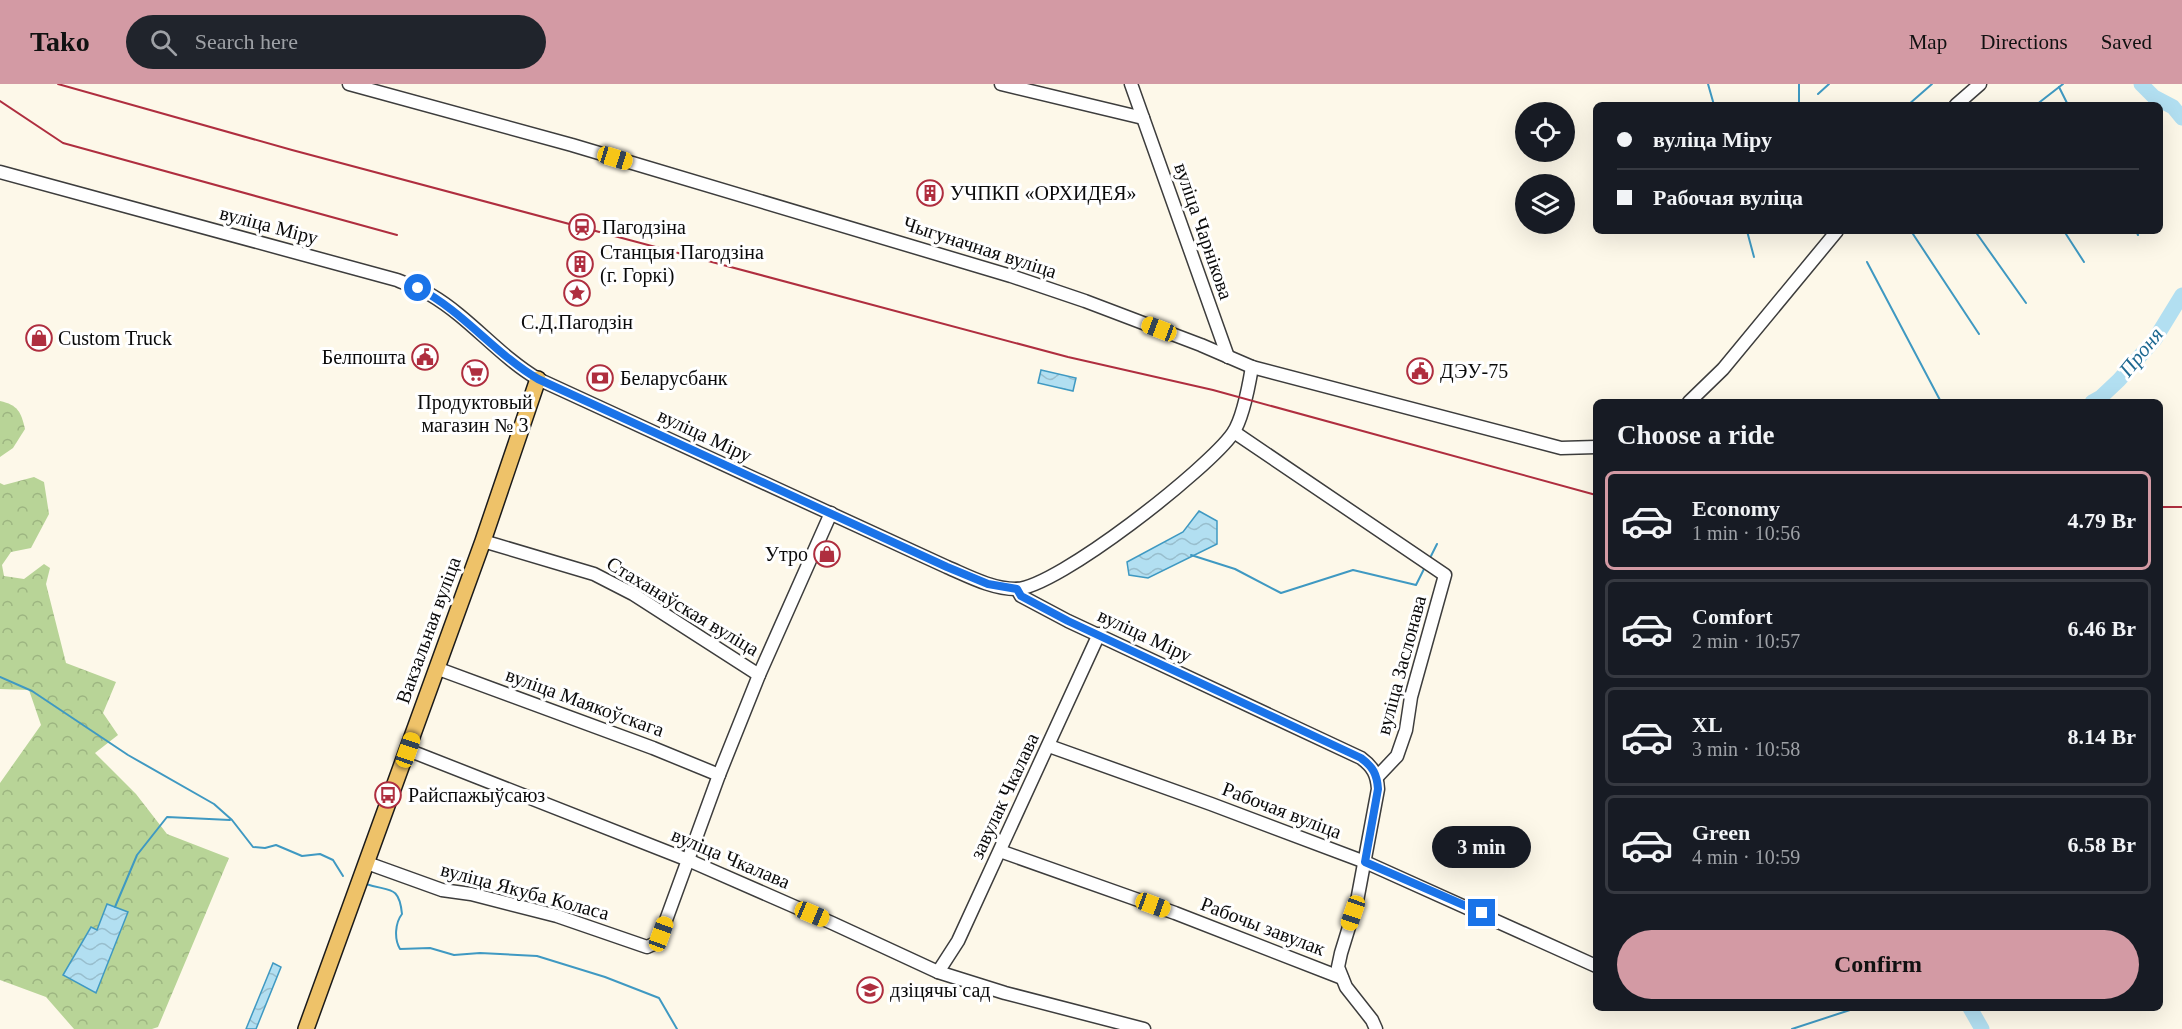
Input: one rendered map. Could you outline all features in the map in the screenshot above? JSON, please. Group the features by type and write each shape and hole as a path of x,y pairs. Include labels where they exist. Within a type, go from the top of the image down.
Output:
{"main road":[{"name":"Вакзальная вуліца","path":"306,1029 483,541 538,379"}],"street":[{"name":"Чыгуначная вуліца","path":"349,84 572,145 1011,276 1085,301 1252,367 1561,448 1593,447"},
{"path":"1001,84 1143,118"},
{"name":"вуліца Чарнікова","path":"1131,84 1228,357"},
{"path":"1959,102 1980,84"},
{"name":"вуліца Міру","path":"0,172 397,280 418,288 440,301 520,367 538,379 988,584 1017,589 1021,596 1068,621 1361,758 1372,766 1377,777"},
{"path":"1692,399 1723,369 1834,234"},
{"path":"1017,589 1051,577 1124,528 1211,458 1234,432 1248,392 1252,367"},
{"name":"вуліца Заслонава","path":"1234,432 1444,575 1411,697 1406,730 1396,756 1377,777"},
{"name":"Стаханаўская вуліца","path":"688,860 759,675 831,513"},
{"name":"Стаханаўская вуліца","path":"483,541 594,574 633,594 759,675"},
{"name":"завулак Чкалава","path":"938,972 958,941 1049,746 1098,634"},
{"name":"вуліца Маякоўскага","path":"436,668 653,748 719,775"},
{"name":"Рабочая вуліца","path":"1049,746 1365,862 1593,965"},
{"name":"вуліца Чкалава","path":"408,750 688,860 938,972 1005,993 1144,1029"},
{"path":"1376,1029 1372,1020 1346,987 1338,967 1357,901 1378,789 1377,777"},
{"name":"Рабочы завулак","path":"1000,851 1174,913 1342,978"},
{"name":"вуліца Якуба Коласа","path":"367,863 442,890 471,894 557,916 647,947 658,942 688,860"}],"green space":[{"path":"0,401 18,410 25,429 13,448 0,457"},
{"path":"34,477 44,482 49,514 31,548 11,552 2,565 4,576 24,579 44,564 50,568 46,584 66,663 116,682 103,713 118,735 95,753 136,794 167,834 229,858 158,1027 152,1029 74,1029 46,997 0,980 0,783 41,725 29,690 0,689 0,483 4,485"}],"water":[{"path":"1041,370 1076,378 1073,391 1038,383"},
{"path":"1199,511 1217,521 1217,544 1148,578 1129,575 1127,562 1183,532"},
{"path":"107,904 128,912 96,993 63,975 91,927 97,930"},
{"path":"273,963 281,967 256,1029 246,1029"}],"waterway":[{"path":"1708,84 1713,102"},
{"path":"1799,84 1799,102"},
{"path":"1818,94 1829,84"},
{"path":"1911,102 1932,84"},
{"path":"2040,102 2063,84"},
{"name":"Проня","path":"2141,84 2154,97 2173,107 2182,118"},
{"path":"2059,87 2066,102"},
{"path":"1748,234 1754,257"},
{"path":"1913,234 1979,334"},
{"path":"1977,234 2026,303"},
{"path":"2066,234 2084,262"},
{"path":"1867,262 1939,399"},
{"name":"Проня","path":"2097,399 2119,380 2155,339 2182,295"},
{"path":"1431,556 1437,544"},
{"path":"1191,555 1235,569 1281,593 1353,570 1416,585 1424,569"},
{"path":"0,677 32,691 128,755 214,804 232,820 253,847 265,848 276,845 302,856 320,854 333,860 343,876"},
{"path":"115,907 137,855 167,817 230,820"},
{"path":"366,884 392,891 398,898 402,914 396,936 400,949 430,948 454,955 480,953 537,956 605,977 659,998 677,1029"},
{"path":"1792,1029 1847,1011"},
{"name":"Проня","path":"1972,1011 1982,1029"}],"railway":[{"path":"58,84 292,150 1068,357 1213,390 1593,494"},
{"path":"0,101 63,143 397,235"},
{"path":"2163,507 2182,507"}],"place":[{"name":"УЧПКП «ОРХИДЕЯ»","path":"930,193"},
{"name":"Пагодзіна","path":"582,227"},
{"name":"Станцыя Пагодзіна (г. Горкі)","path":"580,264"},
{"name":"С.Д.Пагодзін","path":"577,293"},
{"name":"Custom Truck","path":"39,338"},
{"name":"Белпошта","path":"425,357"},
{"name":"ДЭУ-75","path":"1420,371"},
{"name":"Продуктовый магазин № 3","path":"475,373"},
{"name":"Беларусбанк","path":"600,378"},
{"name":"Утро","path":"827,554"},
{"name":"Райспажыўсаюз","path":"388,795"},
{"name":"дзіцячы сад","path":"870,990"}],"route":[{"path":"418,288 440,301 520,367 538,379 947,567 988,584 1017,589 1021,596 1068,621 1361,758 1372,766 1377,777 1378,789 1365,862 1482,913"}]}
